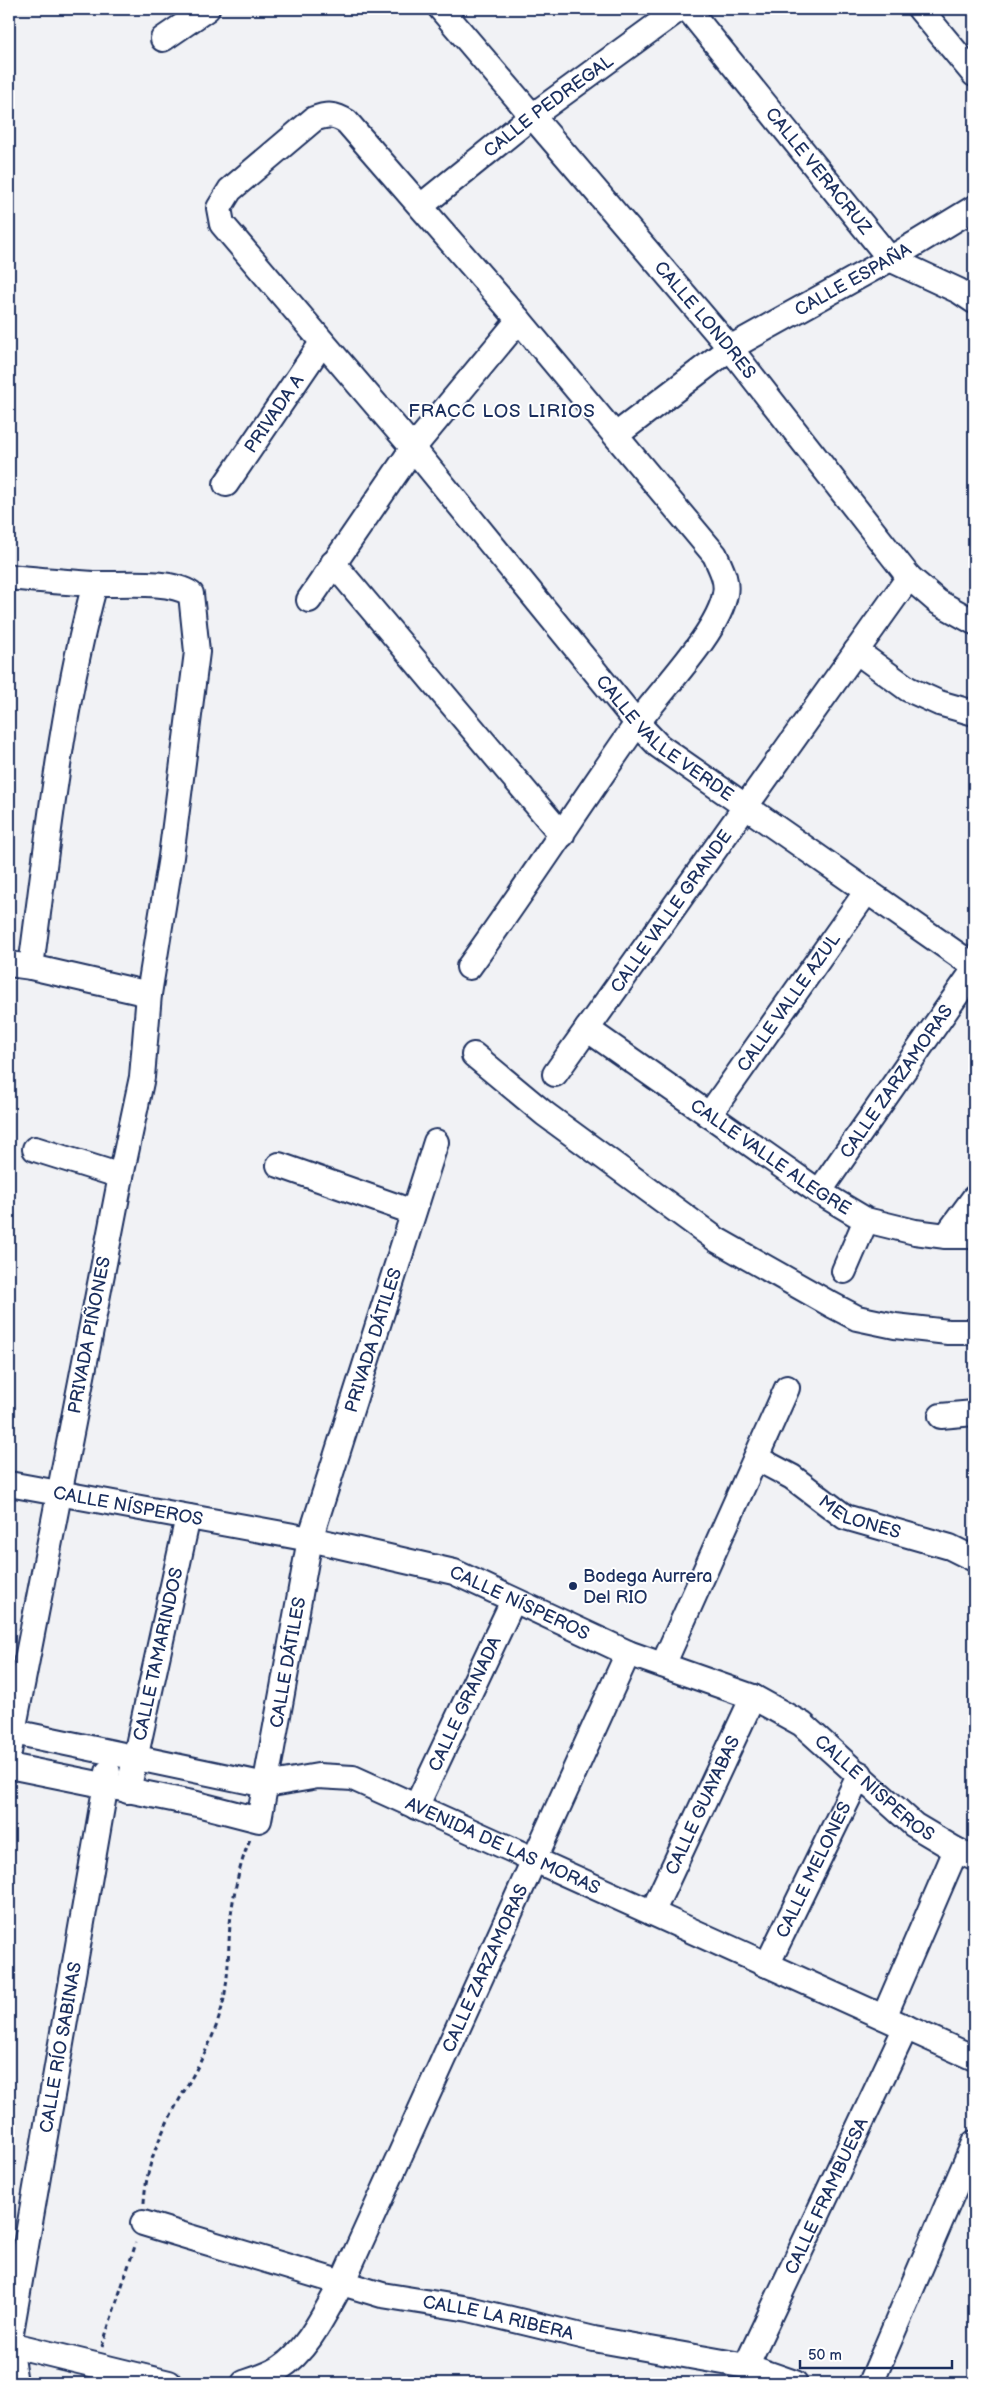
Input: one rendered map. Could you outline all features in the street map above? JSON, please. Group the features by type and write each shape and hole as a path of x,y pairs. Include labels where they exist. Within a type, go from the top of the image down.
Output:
{"street":[{"path":"163,39 206,9"},
{"name":"CALLE LONDRES","path":"441,9 531,117 730,348 909,577 938,602 974,622"},
{"name":"CALLE PEDREGAL","path":"421,206 531,117 679,9"},
{"name":"CALLE VERACRUZ","path":"688,9 890,259 959,291 974,301"},
{"path":"920,9 974,74"},
{"name":"CALLE VALLE VERDE","path":"469,967 562,835 637,723 700,642 714,621 725,595 726,582 714,555 616,435 347,122 334,115 314,119 230,190 220,204 219,212 222,224 413,448 637,723 659,746 974,966"},
{"name":"CALLE ESPAÑA","path":"616,435 730,348 890,259 974,208"},
{"path":"309,600 413,448 519,320"},
{"name":"PRIVADA A","path":"226,484 322,343"},
{"path":"333,563 562,835"},
{"name":"CALLE VALLE GRANDE","path":"555,1074 909,577"},
{"path":"9,578 94,584 82,630 43,865 20,966 149,994"},
{"name":"PRIVADA PIÑONES","path":"10,1738 142,1077 149,994 170,857 197,652 194,605 191,594 177,588 94,584"},
{"path":"856,651 908,689 939,703 974,713"},
{"name":"CALLE VALLE AZUL","path":"709,1115 867,891"},
{"name":"CALLE ZARZAMORAS","path":"819,1192 974,970"},
{"name":"CALLE VALLE ALEGRE","path":"587,1029 819,1192 866,1220 916,1232 946,1236 974,1236"},
{"path":"474,1055 545,1114 717,1240 832,1305 856,1318 895,1326 948,1332 974,1332"},
{"name":"PRIVADA DÁTILES","path":"310,1539 436,1142"},
{"path":"35,1149 121,1176"},
{"path":"279,1165 413,1212"},
{"path":"946,1236 974,1198"},
{"path":"844,1271 866,1220"},
{"path":"663,1665 787,1388"},
{"path":"941,1416 974,1413"},
{"name":"MELONES","path":"756,1458 792,1478 845,1517 950,1547 974,1559"},
{"name":"CALLE NÍSPEROS","path":"9,1484 310,1539 454,1572 628,1653 753,1697 802,1724 860,1774 914,1825 965,1854"},
{"name":"CALLE TAMARINDOS","path":"128,1791 124,1754 188,1517"},
{"name":"CALLE DÁTILES","path":"259,1820 310,1539"},
{"name":"CALLE GRANADA","path":"416,1807 513,1601"},
{"name":"CALLE ZARZAMORAS","path":"342,2283 628,1653"},
{"name":"CALLE GUAYABAS","path":"652,1913 753,1697"},
{"name":"AVENIDA DE LAS MORAS","path":"10,1738 124,1754 266,1785 318,1776 339,1775 378,1787 416,1807 974,2058"},
{"name":"CALLE RÍO SABINAS","path":"15,2383 9,2344 105,1786 124,1754"},
{"path":"9,1766 197,1804 259,1820"},
{"name":"CALLE MELONES","path":"767,1965 860,1774"},
{"path":"884,2017 965,1854"},
{"name":"CALLE FRAMBUESA","path":"746,2366 906,2027"},
{"path":"872,2383 974,2143"},
{"name":"CALLE LA RIBERA","path":"143,2223 382,2295 469,2309 594,2339 746,2366 794,2383"},
{"path":"244,2383 272,2372 292,2357 314,2330 342,2283"},
{"path":"9,2344 164,2383"}],"path":[{"path":"96,2366 143,2223 149,2167 157,2141 210,2042 222,2010 227,1978 234,1896 239,1872 259,1820"}],"place":[{"name":"Bodega Aurrera Del RIO","path":"573,1586"}],"district":[{"name":"FRACC LOS LIRIOS","path":"502,410"}]}
